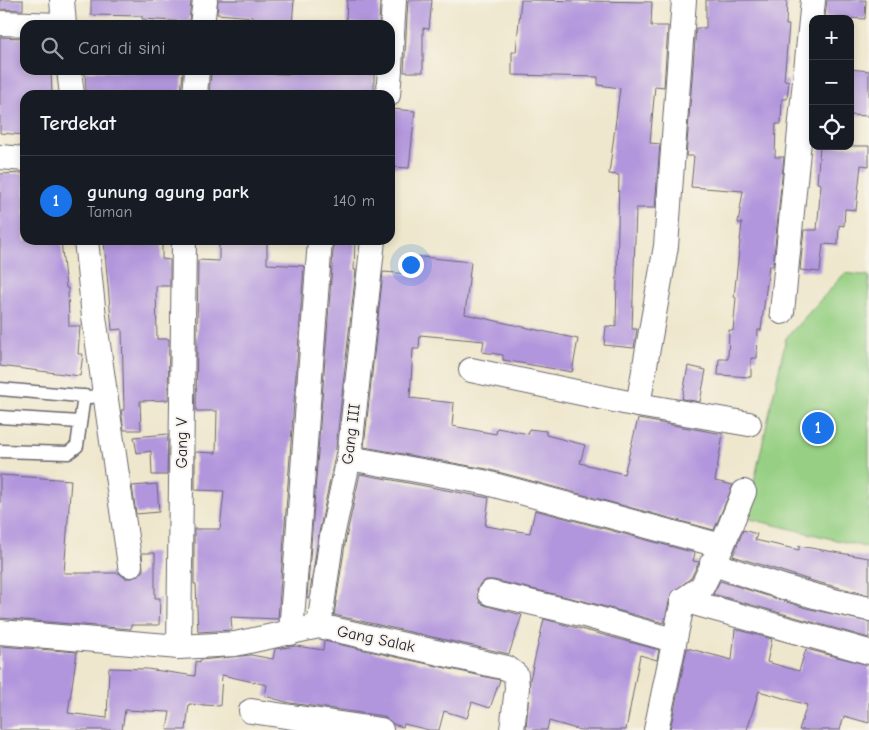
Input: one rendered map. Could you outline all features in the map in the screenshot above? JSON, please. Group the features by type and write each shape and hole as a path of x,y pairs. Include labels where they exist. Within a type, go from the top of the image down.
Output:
{"street":[{"path":"62,0 64,20"},
{"path":"203,20 205,0"},
{"path":"393,20 394,0"},
{"path":"638,405 666,246 684,0"},
{"path":"782,312 813,0"},
{"path":"0,23 20,24"},
{"path":"70,75 71,90"},
{"path":"195,90 196,75"},
{"path":"388,90 389,75"},
{"path":"0,158 20,159"},
{"path":"87,245 94,317 95,397 130,565"},
{"name":"Gang V","path":"179,647 184,245"},
{"path":"291,632 320,245"},
{"name":"Gang III","path":"319,626 332,536 348,458 372,245"},
{"path":"471,370 638,405 748,424"},
{"path":"348,458 483,482 717,554 780,587 831,602 869,608"},
{"path":"656,730 673,640 683,600 702,588 744,492"},
{"path":"490,593 581,614 673,640"},
{"path":"683,600 869,652"},
{"name":"Gang Salak","path":"0,632 179,647 235,644 319,626 507,668 516,675 512,730"},
{"path":"250,711 381,730"}],"lane":[{"path":"0,389 95,397 80,422 77,446 68,454 0,451"},
{"path":"0,417 80,422"}],"green space":[{"path":"845,273 869,276 869,548 746,518 786,338"}],"building":[{"path":"0,0 23,0 23,10 0,9"},
{"path":"91,0 191,0 189,20 158,20 142,19 142,16 91,15"},
{"path":"218,0 294,0 292,20 253,20 253,17 217,14"},
{"path":"347,0 380,0 379,20 346,20"},
{"path":"408,0 432,0 429,29 423,28 423,72 404,72"},
{"path":"521,0 652,2 651,26 668,26 664,87 655,86 650,143 660,144 655,208 636,208 632,329 637,329 634,348 604,345 606,326 616,327 619,175 609,174 620,88 598,85 598,77 512,75 512,52 516,52"},
{"path":"706,0 787,0 786,25 789,25 784,80 789,81 787,99 782,99 781,124 776,124 775,157 784,157 773,266 769,266 761,330 758,330 757,358 751,358 751,377 718,375 719,359 728,359 729,330 733,331 736,298 734,297 742,223 738,223 743,191 691,187 694,156 686,156 696,28 706,28"},
{"path":"827,0 866,0 865,19 854,18 854,15 825,15"},
{"path":"0,37 20,38 20,75 51,75 52,90 20,90 20,135 0,133"},
{"path":"854,69 869,71 869,116 854,115"},
{"path":"85,75 183,75 181,90 86,90"},
{"path":"211,75 374,75 374,90 209,90"},
{"path":"395,109 415,111 409,168 395,167"},
{"path":"854,146 869,146 869,166 861,165 856,210 845,209 844,226 839,225 838,245 823,244 820,272 800,270 804,230 817,230 821,184 817,183 820,150 854,150"},
{"path":"20,173 20,245 62,245 66,288 68,288 69,326 80,326 78,354 83,354 80,376 0,366 0,174"},
{"path":"104,245 162,245 162,259 170,260 170,286 156,286 157,339 169,339 168,400 140,401 141,430 124,430 121,410 124,410 122,329 112,330"},
{"path":"219,245 267,245 267,264 304,266 278,619 231,617 232,630 198,632 196,584 194,584 194,529 220,529 224,491 195,490 195,452 216,453 217,411 196,411 198,260 219,261"},
{"path":"334,245 355,245 354,270 356,270 335,456 319,533 309,598 307,598"},
{"path":"413,256 471,262 465,314 578,339 572,372 503,360 503,355 482,352 484,341 420,335 419,349 413,349 410,398 454,403 452,426 496,434 497,428 529,434 529,429 546,431 546,435 585,445 580,463 624,474 638,419 723,434 715,481 733,485 714,530 487,469 364,447 383,272 411,274"},
{"path":"688,366 706,370 700,402 682,399"},
{"path":"168,434 167,475 152,475 151,451 137,453 134,437"},
{"path":"360,474 489,498 485,526 530,533 535,510 695,553 693,561 699,562 691,578 671,594 664,623 584,601 486,580 480,584 477,590 480,603 522,615 509,654 334,615 346,538"},
{"path":"0,475 71,480 64,573 119,573 125,578 132,578 139,575 143,570 142,553 155,553 155,598 160,598 159,625 131,625 131,629 0,618"},
{"path":"157,484 159,512 136,514 132,486"},
{"path":"743,530 757,534 755,540 799,550 799,546 869,558 869,595 813,581 733,556"},
{"path":"720,581 806,608 869,622 869,638 713,594"},
{"path":"544,619 659,650 657,660 640,655 626,730 580,730 549,721 547,730 526,730 530,679"},
{"path":"735,629 772,639 767,662 799,671 806,649 869,665 869,723 844,716 840,730 799,730 807,705 759,691 747,730 670,730 687,648 732,660"},
{"path":"324,641 500,680 490,708 472,702 467,718 444,711 439,730 429,730 404,724 403,727 393,724 383,716 290,703 265,696 267,685 222,675 220,706 189,704 186,730 167,730 170,712 125,710 122,730 0,730 0,646 77,652 68,713 107,718 109,668 147,669 195,676 196,661 251,655 273,659 275,649 296,646 323,650"}],"place":[{"name":"gunung agung park","path":"818,428"}]}
